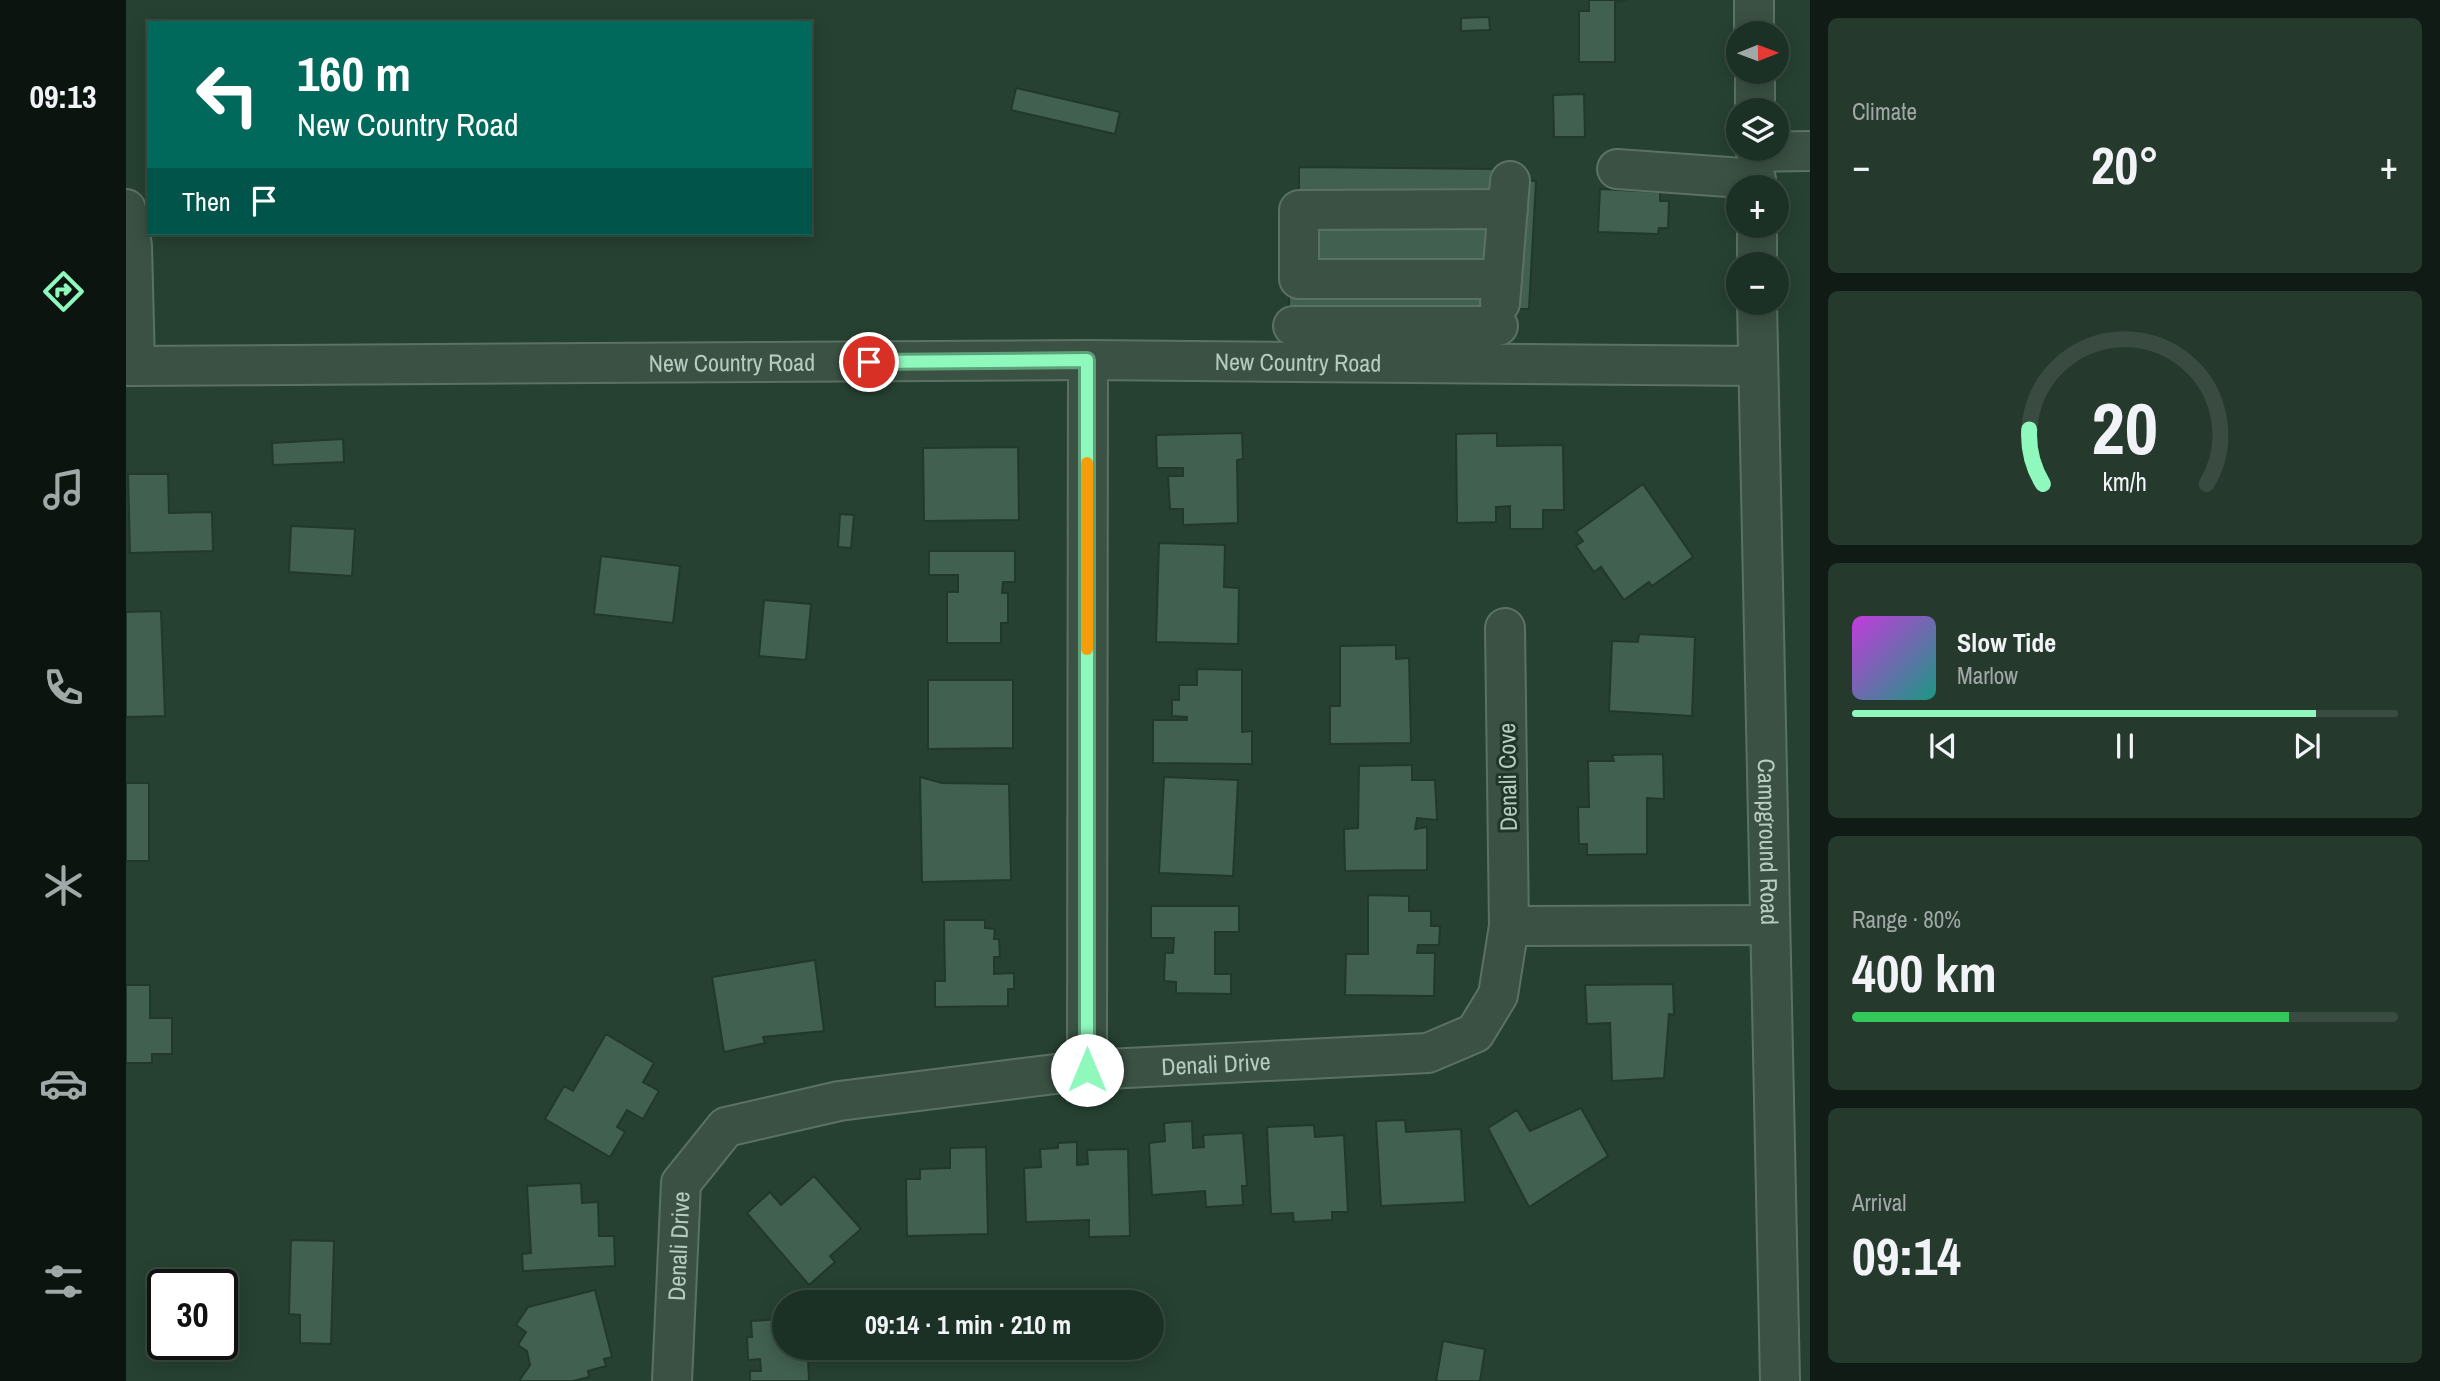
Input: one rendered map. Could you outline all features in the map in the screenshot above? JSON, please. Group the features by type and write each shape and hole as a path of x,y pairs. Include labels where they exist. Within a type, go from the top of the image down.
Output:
{"street":[{"path":"1754,0 1754,21"},
{"path":"1617,169 1756,167 1810,151"},
{"path":"1500,364 1498,326 1502,279 1509,195 1299,210 1299,279 1502,279"},
{"path":"126,209 132,246 131,366"},
{"name":"Campground Road","path":"1757,315 1770,925 1795,1328 1780,1381"},
{"path":"1293,326 1498,326"},
{"path":"1087,360 1087,1070"},
{"name":"New Country Road","path":"131,366 1087,360 1758,366"},
{"name":"Denali Cove","path":"1506,628 1509,926"},
{"path":"1509,926 1770,925"},
{"name":"Denali Drive","path":"672,1381 681,1183 726,1127 839,1101 1087,1070 1428,1053 1475,1034 1498,995 1509,926"}],"building":[{"path":"1589,0 1627,0 1615,2 1615,62 1579,62 1579,11 1589,11"},
{"path":"1489,17 1490,30 1461,31 1461,18"},
{"path":"1016,88 1120,112 1115,134 1011,110"},
{"path":"1584,94 1585,137 1554,137 1553,95"},
{"path":"1299,167 1496,169 1497,198 1299,196"},
{"path":"1521,180 1536,181 1529,309 1513,309"},
{"path":"1600,189 1660,192 1660,201 1669,201 1668,228 1659,228 1658,234 1598,232"},
{"path":"1310,223 1487,225 1487,268 1309,266"},
{"path":"1289,294 1486,295 1486,310 1289,309"},
{"path":"1242,433 1243,459 1237,460 1238,523 1183,525 1183,509 1170,509 1168,476 1183,476 1183,468 1157,468 1156,435"},
{"path":"1497,433 1497,446 1563,445 1564,510 1543,510 1543,529 1510,529 1510,506 1496,507 1496,522 1457,523 1456,434"},
{"path":"343,439 344,462 273,465 272,443"},
{"path":"1018,447 1019,520 924,521 923,448"},
{"path":"128,474 168,474 169,513 212,512 213,551 130,553"},
{"path":"1643,484 1693,557 1652,586 1649,582 1624,600 1601,567 1594,572 1576,546 1583,541 1576,532"},
{"path":"840,514 854,515 851,548 838,547"},
{"path":"291,526 355,529 352,576 289,572"},
{"path":"1159,543 1225,545 1224,587 1239,588 1238,644 1156,642"},
{"path":"929,551 1015,551 1015,582 1003,582 1002,593 1008,593 1008,623 1001,623 1001,643 947,643 947,592 958,592 958,575 929,575"},
{"path":"601,556 680,566 673,623 594,614"},
{"path":"764,600 811,604 806,660 759,656"},
{"path":"161,611 165,716 126,717 126,612"},
{"path":"1639,634 1695,637 1692,716 1609,711 1612,641 1638,642"},
{"path":"1396,645 1396,659 1409,658 1411,743 1330,744 1330,706 1340,706 1340,646"},
{"path":"1197,669 1242,670 1242,732 1252,731 1252,764 1153,763 1153,720 1187,720 1187,717 1172,716 1172,700 1179,700 1179,685 1197,685"},
{"path":"928,680 1013,680 1013,748 928,749"},
{"path":"1663,754 1664,799 1647,798 1647,854 1587,855 1587,844 1579,844 1578,807 1589,807 1588,761 1614,761 1612,755"},
{"path":"1412,765 1412,780 1435,780 1437,820 1417,818 1415,829 1427,827 1427,870 1345,871 1344,829 1358,828 1359,766"},
{"path":"920,777 942,783 1009,784 1011,880 922,882"},
{"path":"1164,777 1238,780 1233,876 1159,873"},
{"path":"126,783 149,783 149,861 126,861"},
{"path":"1368,895 1409,896 1409,911 1431,911 1431,926 1440,926 1439,945 1418,945 1417,953 1435,953 1434,996 1345,995 1346,954 1368,954"},
{"path":"1151,906 1239,906 1239,932 1215,932 1215,974 1231,974 1231,994 1176,993 1176,982 1164,981 1165,953 1173,953 1174,938 1151,938"},
{"path":"944,920 985,920 985,928 995,929 994,939 999,939 1000,957 994,957 994,974 1014,973 1014,989 1008,989 1008,1006 935,1007 935,981 945,981"},
{"path":"815,960 824,1031 763,1037 765,1043 724,1052 712,977"},
{"path":"1673,984 1674,1015 1669,1014 1664,1078 1612,1081 1610,1023 1587,1024 1585,985"},
{"path":"126,985 150,985 150,1018 172,1018 172,1054 152,1054 152,1063 126,1063"},
{"path":"606,1034 654,1063 643,1082 659,1091 643,1119 627,1110 617,1127 625,1132 610,1157 545,1119 564,1086 573,1091"},
{"path":"1581,1108 1608,1156 1529,1207 1488,1128 1517,1110 1530,1131"},
{"path":"1405,1120 1406,1132 1461,1129 1465,1202 1381,1206 1376,1121"},
{"path":"1192,1121 1193,1148 1204,1147 1203,1135 1243,1133 1247,1186 1242,1186 1243,1205 1206,1207 1205,1191 1152,1195 1149,1143 1165,1141 1164,1123"},
{"path":"1314,1125 1315,1137 1344,1135 1348,1212 1332,1212 1332,1220 1294,1222 1293,1213 1271,1214 1267,1127"},
{"path":"1077,1142 1077,1165 1088,1164 1087,1150 1128,1149 1130,1236 1089,1237 1089,1220 1026,1222 1024,1168 1041,1167 1040,1149 1058,1148 1058,1143"},
{"path":"986,1147 988,1234 907,1236 906,1179 920,1179 920,1169 950,1168 950,1148"},
{"path":"814,1176 861,1229 830,1256 835,1262 809,1285 747,1213 770,1192 781,1205"},
{"path":"581,1183 582,1203 598,1202 599,1236 614,1236 615,1266 523,1271 522,1254 531,1253 527,1186"},
{"path":"291,1240 334,1241 331,1344 300,1343 300,1315 289,1314"},
{"path":"595,1290 612,1357 604,1359 606,1366 588,1371 589,1377 573,1381 519,1381 530,1365 527,1351 518,1345 526,1332 516,1325 528,1307"},
{"path":"772,1320 772,1360 808,1360 809,1381 750,1381 750,1371 761,1371 760,1359 748,1360 747,1337 752,1337 751,1321"},
{"path":"1443,1341 1485,1349 1480,1381 1436,1381"}],"slow traffic":[{"path":"1087,463 1087,649"}],"route":[{"path":"869,362 1087,360 1087,1070"}]}
